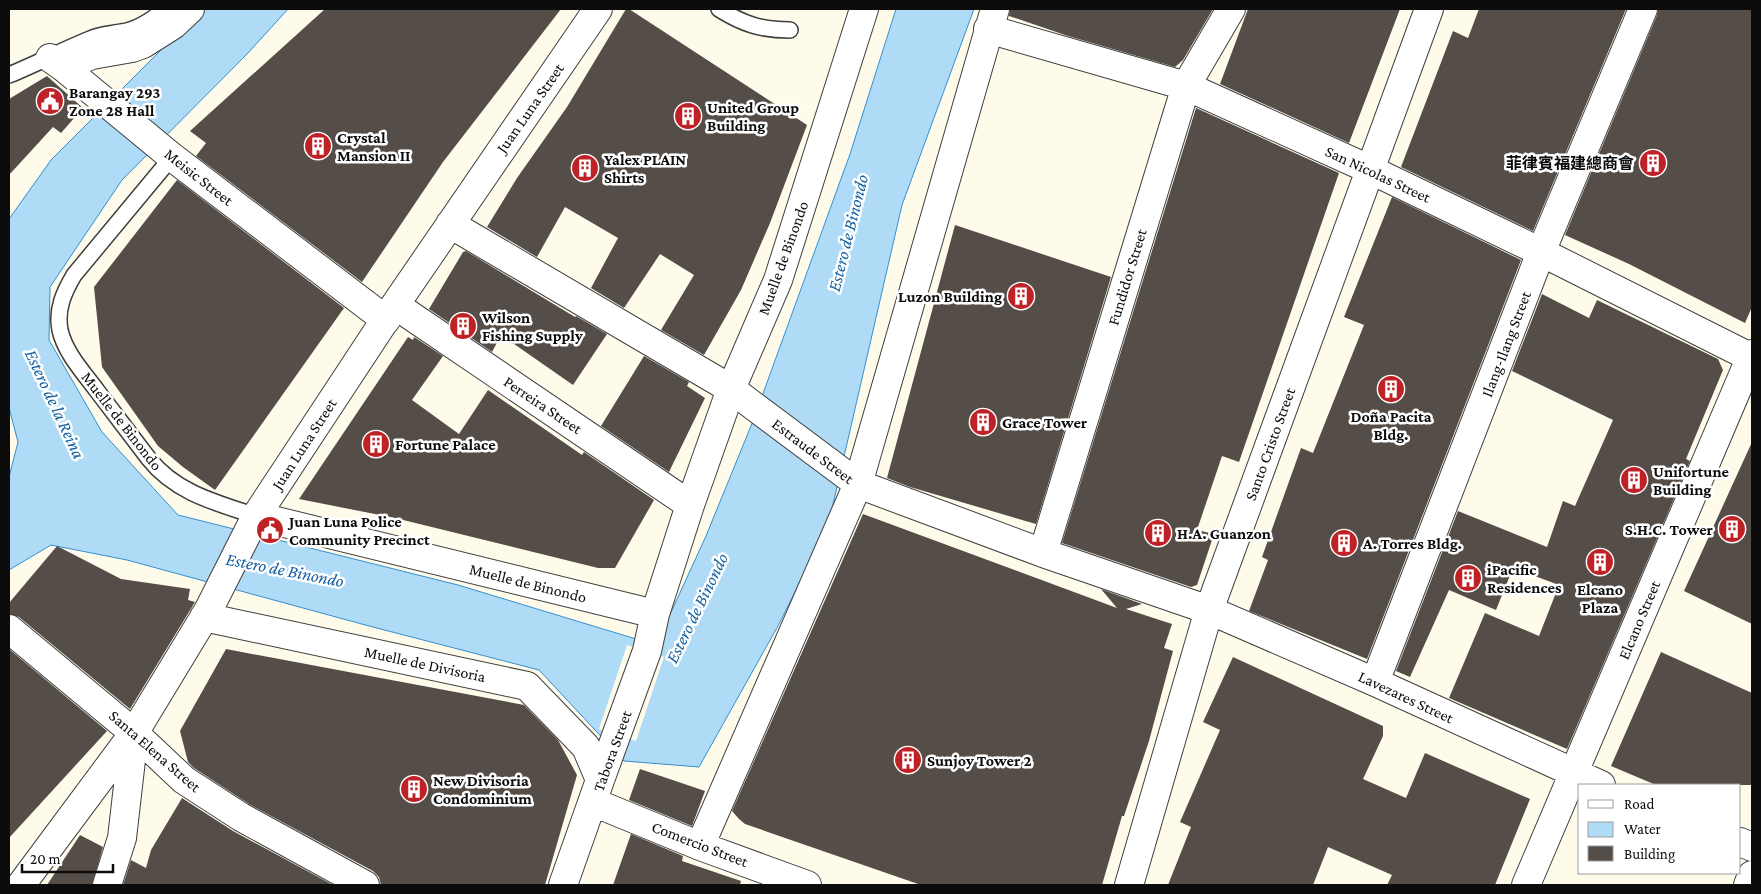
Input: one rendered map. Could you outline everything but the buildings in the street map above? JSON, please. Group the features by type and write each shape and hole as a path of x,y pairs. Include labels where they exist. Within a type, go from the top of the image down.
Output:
{"street":[{"path":"56,63 132,48 143,44 173,25 190,9"},
{"name":"Juan Luna Street","path":"21,885 134,733 206,614 254,521 450,224 598,9"},
{"name":"Muelle de Binondo","path":"254,521 655,614 690,505 731,389 778,280 864,9"},
{"name":"Fundidor Street","path":"1043,553 1186,86 1231,9"},
{"name":"Santo Cristo Street","path":"1129,885 1209,610 1371,170 1428,9"},
{"name":"Ilang-Ilang Street","path":"1375,682 1541,252 1643,9"},
{"path":"700,846 850,478 992,19"},
{"name":"San Nicolas Street","path":"992,19 1186,86 1371,170 1752,357"},
{"name":"Meisic Street","path":"56,63 166,152 391,312"},
{"name":"Estraude Street","path":"450,224 731,389 850,478 1043,553 1209,610"},
{"name":"Perreira Street","path":"391,312 690,505"},
{"name":"Elcano Street","path":"1526,885 1752,357"},
{"name":"Lavezares Street","path":"1209,610 1375,682 1598,784"},
{"name":"Muelle de Divisoria","path":"206,614 527,686 586,747 596,791"},
{"name":"Tabora Street","path":"563,885 644,660 655,614"},
{"name":"Santa Elena Street","path":"9,629 134,733 184,780 241,818 364,885"},
{"path":"107,885 122,838 134,733"},
{"name":"Comercio Street","path":"596,791 700,846 807,885"},
{"path":"1748,885 1752,875"}],"lane":[{"path":"9,75 56,63 100,35 132,30 165,9"},
{"path":"719,9 737,21 779,30 790,30"},
{"name":"Muelle de Binondo","path":"166,152 67,286 59,314 60,330 71,356 149,459 163,474 189,492 254,521"}],"water":[{"path":"202,9 288,9 248,53 122,180 50,287 49,340 102,432 178,515 458,585 656,645 706,536 753,421 850,154 896,9 974,9 902,205 828,526 778,626 699,767 624,761 539,670 127,560 51,545 9,570 9,477 18,442 9,408 9,219 51,160"}],"pier":[{"path":"627,645 664,657 636,741 599,729"}],"place":[{"name":"Barangay 293 Zone 28 Hall","path":"50,101"},
{"name":"United Group Building","path":"688,116"},
{"name":"Crystal Mansion II","path":"318,146"},
{"name":"菲律賓福建總商會","path":"1653,163"},
{"name":"Yalex PLAIN Shirts","path":"585,168"},
{"name":"Luzon Building","path":"1021,296"},
{"name":"Wilson Fishing Supply","path":"463,326"},
{"name":"Doña Pacita Bldg.","path":"1391,389"},
{"name":"Grace Tower","path":"983,422"},
{"name":"Fortune Palace","path":"376,444"},
{"name":"Unifortune Building","path":"1634,480"},
{"name":"S.H.C. Tower","path":"1732,529"},
{"name":"Juan Luna Police Community Precinct","path":"270,530"},
{"name":"H.A. Guanzon","path":"1158,533"},
{"name":"A. Torres Bldg.","path":"1344,543"},
{"name":"Elcano Plaza","path":"1600,562"},
{"name":"iPacific Residences","path":"1468,578"},
{"name":"Sunjoy Tower 2","path":"908,760"},
{"name":"New Divisoria Condominium","path":"414,789"}],"water label":[{"name":"Estero de Binondo","path":"848,233"},
{"name":"Estero de la Reina","path":"55,404"},
{"name":"Estero de Binondo","path":"285,570"},
{"name":"Estero de Binondo","path":"697,608"}]}
